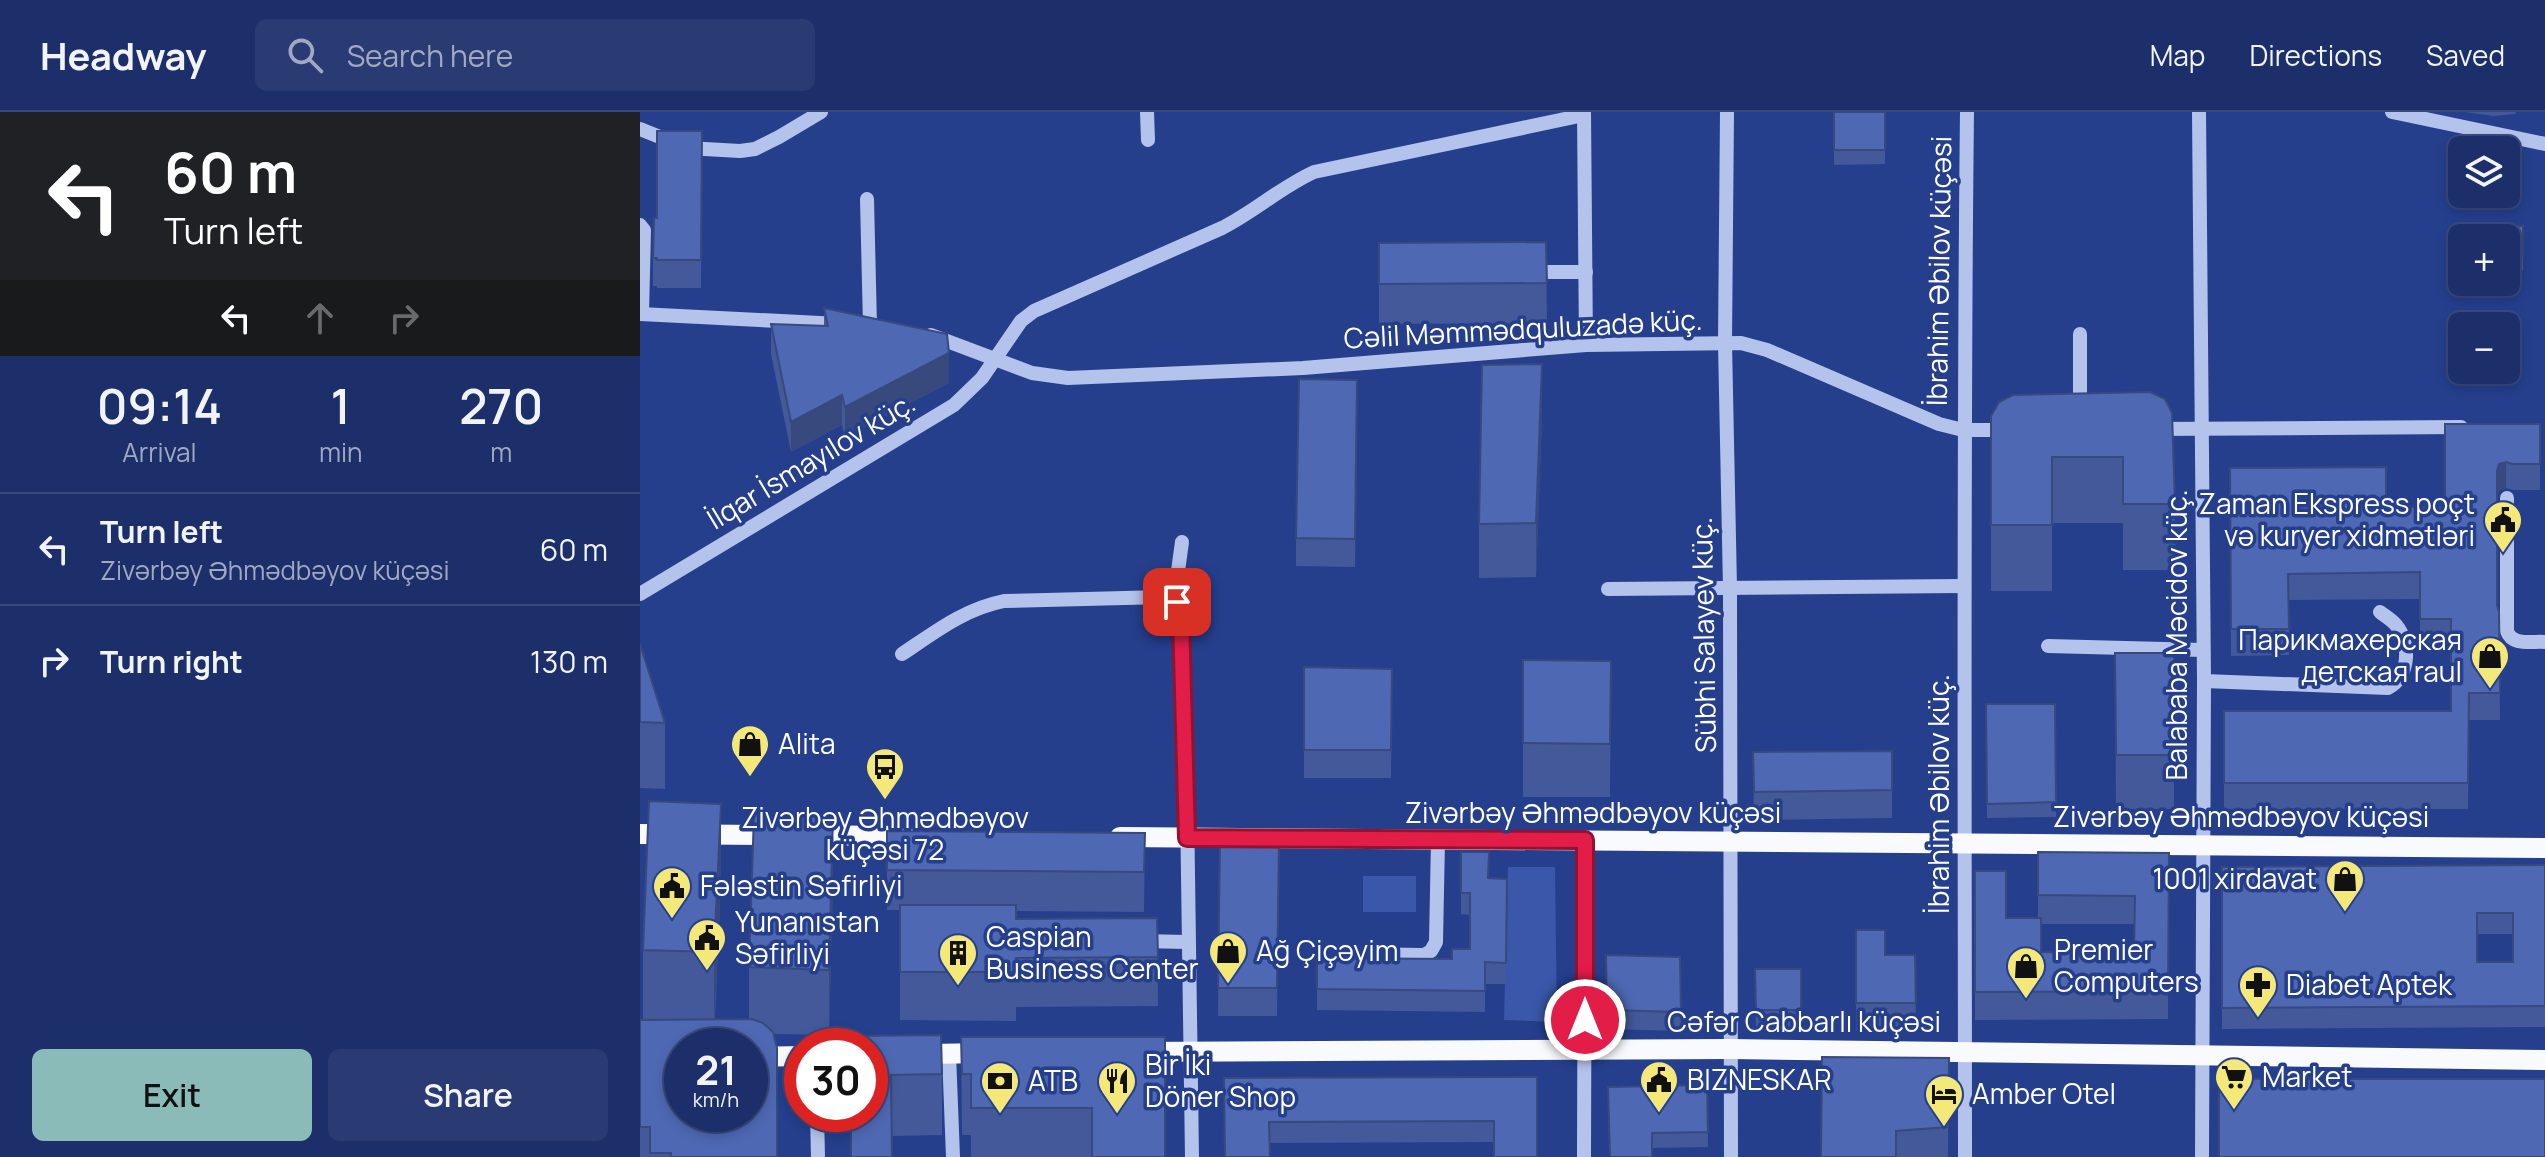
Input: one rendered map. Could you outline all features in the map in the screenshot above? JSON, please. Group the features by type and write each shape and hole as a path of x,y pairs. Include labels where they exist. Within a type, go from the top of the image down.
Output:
{"main road":[{"path":"640,834 931,836"},
{"name":"Zivərbəy Əhmədbəyov küçəsi","path":"1098,837 2545,848"},
{"name":"Cəfər Cabbarlı küçəsi","path":"1121,1052 1731,1049 2545,1060"},
{"path":"888,1055 1012,1053"}],"street":[{"path":"640,129 687,148 740,151 755,149 821,112"},
{"path":"1147,112 1148,140"},
{"name":"Sübhi Salayev küç.","path":"1727,112 1725,343 1730,588 1731,1157"},
{"name":"İbrahim Əbilov küçəsi","path":"1963,430 1967,112"},
{"name":"Balababa Məcidov küç.","path":"2199,112 2204,681 2202,1157"},
{"path":"2392,112 2545,144"},
{"path":"1584,114 1586,345"},
{"name":"İlqar İsmayılov küç.","path":"640,594 954,405 982,378 1021,321 1034,311 1222,228 1244,217 1299,178 1314,172 1584,114"},
{"path":"640,225 644,230 641,314 876,326 867,199"},
{"path":"1522,272 1586,272"},
{"name":"Cəlil Məmmədquluzadə küç.","path":"915,331 949,340 1045,376 1068,378 1303,368 1586,345 1741,343 1767,350 1939,424 1963,430 2021,430"},
{"path":"2080,334 2080,430"},
{"path":"2141,429 2471,427"},
{"name":"İbrahim Əbilov küç.","path":"1963,430 1965,1157"},
{"path":"2507,498 2507,631 2509,638 2515,641 2545,642"},
{"path":"1174,600 1182,542"},
{"path":"1608,589 1963,586"},
{"path":"902,654 964,613 1004,601 1156,597 1174,600 1179,606 1187,838 1192,1157"},
{"path":"2204,681 2388,688 2402,677 2406,665 2405,648 2396,625 2380,612"},
{"path":"2048,646 2203,650"},
{"path":"1349,954 1424,955 1431,951 1436,942 1438,840"},
{"path":"1584,1157 1585,840"},
{"path":"1125,941 1188,942"},
{"path":"949,1054 953,1157"},
{"path":"817,1132 818,1157"}],"shaded area":[{"path":"1508,867 1555,867 1557,1022 1504,1020"},
{"path":"1363,876 1416,876 1416,912 1363,912"}],"building":[{"path":"1834,112 1885,112 1885,150 1834,150"},
{"path":"657,131 702,131 701,260 653,258 654,218 657,218"},
{"path":"2520,226 2523,226 2523,256 2520,256"},
{"path":"1546,242 1547,283 1379,284 1379,243"},
{"path":"824,308 947,334 949,353 845,407 842,395 791,422 771,324 828,326"},
{"path":"1542,364 1536,523 1479,524 1482,365"},
{"path":"1299,379 1357,380 1355,539 1296,538"},
{"path":"2150,392 2165,399 2172,413 2175,504 2123,504 2123,457 2052,457 2052,525 1991,525 1991,416 1999,402 2013,395"},
{"path":"2445,424 2540,424 2540,464 2506,462 2499,464 2497,471 2500,693 2469,693 2468,783 2224,783 2224,711 2451,711 2451,619 2420,619 2420,572 2288,574 2289,629 2231,629 2230,468 2386,467 2386,507 2445,507"},
{"path":"640,644 665,723 640,722"},
{"path":"2115,653 2174,653 2174,755 2116,755"},
{"path":"1523,660 1611,661 1610,744 1523,743"},
{"path":"1304,667 1392,669 1391,750 1304,750"},
{"path":"1986,704 2055,704 2056,802 1987,804"},
{"path":"1892,751 1892,790 1754,792 1753,752"},
{"path":"649,801 721,804 714,952 643,950"},
{"path":"754,813 833,815 829,970 749,967"},
{"path":"887,831 1145,833 1144,872 887,870"},
{"path":"1279,839 1277,988 1218,988 1220,840"},
{"path":"1461,852 1489,852 1488,878 1507,879 1506,963 1485,962 1485,991 1317,989 1317,958 1452,959 1452,949 1470,949 1470,893 1461,893"},
{"path":"2038,852 2169,853 2168,991 1975,992 1975,871 2006,871 2006,918 2041,918 2041,952 2134,954 2135,896 2038,895"},
{"path":"2545,865 2545,1006 2222,1008 2222,867","holes":["2477,913 2513,913 2513,962 2477,962"]},
{"path":"900,905 1016,905 1016,919 1157,918 1158,957 1016,958 1016,972 900,972"},
{"path":"1856,930 1885,930 1885,955 1915,955 1916,1003 1856,1003"},
{"path":"1606,955 1680,957 1681,1012 1607,1010"},
{"path":"1755,969 1801,969 1801,1010 1756,1010"},
{"path":"752,1019 763,1023 773,1032 777,1048 777,1157 671,1157 671,1153 650,1153 650,1127 640,1127 640,1020"},
{"path":"941,1035 942,1074 891,1075 892,1157 851,1157 851,1132 888,1132 888,1036"},
{"path":"961,1037 1165,1037 1165,1157 1092,1157 1092,1108 971,1108 971,1074 962,1074"},
{"path":"1822,1057 1949,1058 1948,1127 1896,1131 1896,1157 1821,1157"},
{"path":"1537,1077 1537,1157 1494,1157 1494,1121 1269,1122 1270,1157 1225,1157 1224,1078"},
{"path":"2219,1079 2545,1079 2545,1157 2219,1157"},
{"path":"1707,1085 1708,1132 1652,1133 1652,1157 1610,1157 1608,1087"}],"place":[{"name":"Zaman Ekspress poçt və kuryer xidmətləri","path":"2503,554"},
{"name":"Парикмахерская детская raul","path":"2490,690"},
{"name":"Alita","path":"750,778"},
{"name":"Zivərbəy Əhmədbəyov küçəsi 72","path":"885,801"},
{"name":"1001 xirdavat","path":"2345,913"},
{"name":"Fələstin Səfirliyi","path":"672,920"},
{"name":"Yunanıstan Səfirliyi","path":"707,972"},
{"name":"Ağ Çiçəyim","path":"1228,985"},
{"name":"Caspian Business Center","path":"958,987"},
{"name":"Premier Computers","path":"2026,1000"},
{"name":"Diabet Aptek","path":"2258,1019"},
{"name":"Market","path":"2234,1111"},
{"name":"BIZNESKAR","path":"1659,1114"},
{"name":"ATB","path":"1000,1115"},
{"name":"Bir İki Döner Shop","path":"1117,1115"},
{"name":"Amber Otel","path":"1944,1128"}],"route":[{"path":"1177,602 1181,618 1187,838 1585,840 1585,1020"}]}
